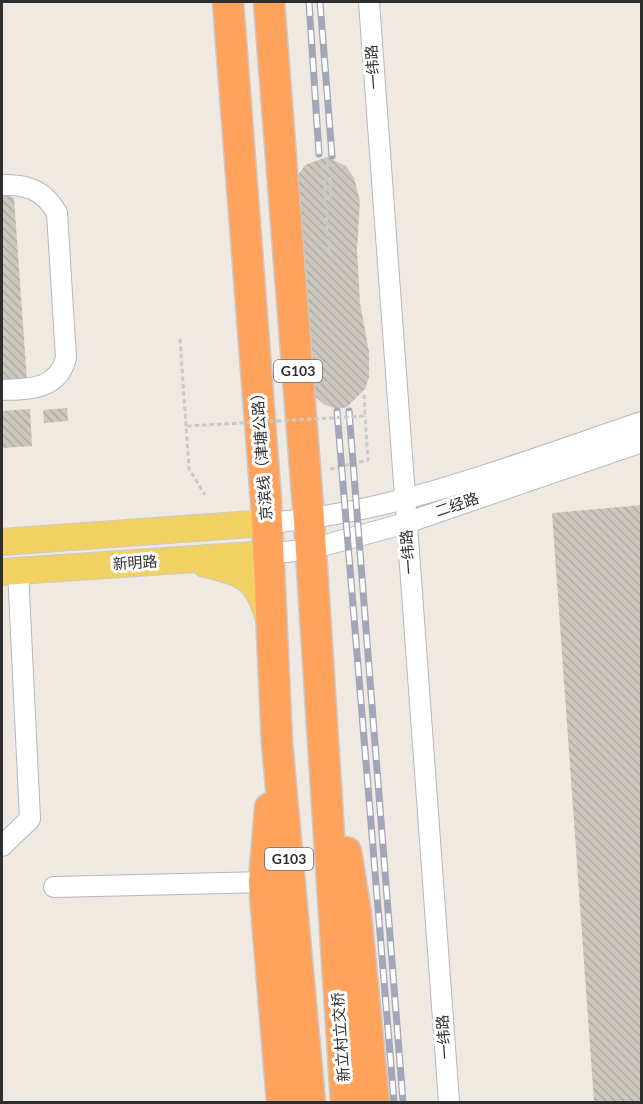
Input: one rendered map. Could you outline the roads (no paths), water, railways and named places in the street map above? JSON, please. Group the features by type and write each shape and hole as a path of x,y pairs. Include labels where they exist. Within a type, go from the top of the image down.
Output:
{"highway":[{"name":"京滨线（津塘公路）","path":"228,2 267,523 277,743 310,1102"},
{"name":"G103","path":"269,2 324,740"},
{"name":"新立村立交桥","path":"324,740 345,1102"},
{"path":"324,740 351,876 374,1102"},
{"path":"277,743 264,882 282,1102"}],"main road":[{"name":"新明路","path":"2,542 267,523"},
{"name":"新明路","path":"10,571 269,554"},
{"path":"172,560 216,567 248,578 260,591 273,634"}],"street":[{"name":"一纬路","path":"369,2 449,1102"},
{"path":"2,185 18,185 39,191 49,200 57,213 66,358 57,378 48,384 38,388 2,390"},
{"name":"二经路","path":"267,523 309,520 405,500 642,422"},
{"name":"二经路","path":"269,554 310,549 406,523 642,442"},
{"path":"2,846 30,819 10,571"},
{"path":"54,887 264,882"}],"railway":[{"path":"309,2 319,154"},
{"path":"320,2 332,156"},
{"path":"337,411 394,1102"},
{"path":"349,411 403,1102"}]}
